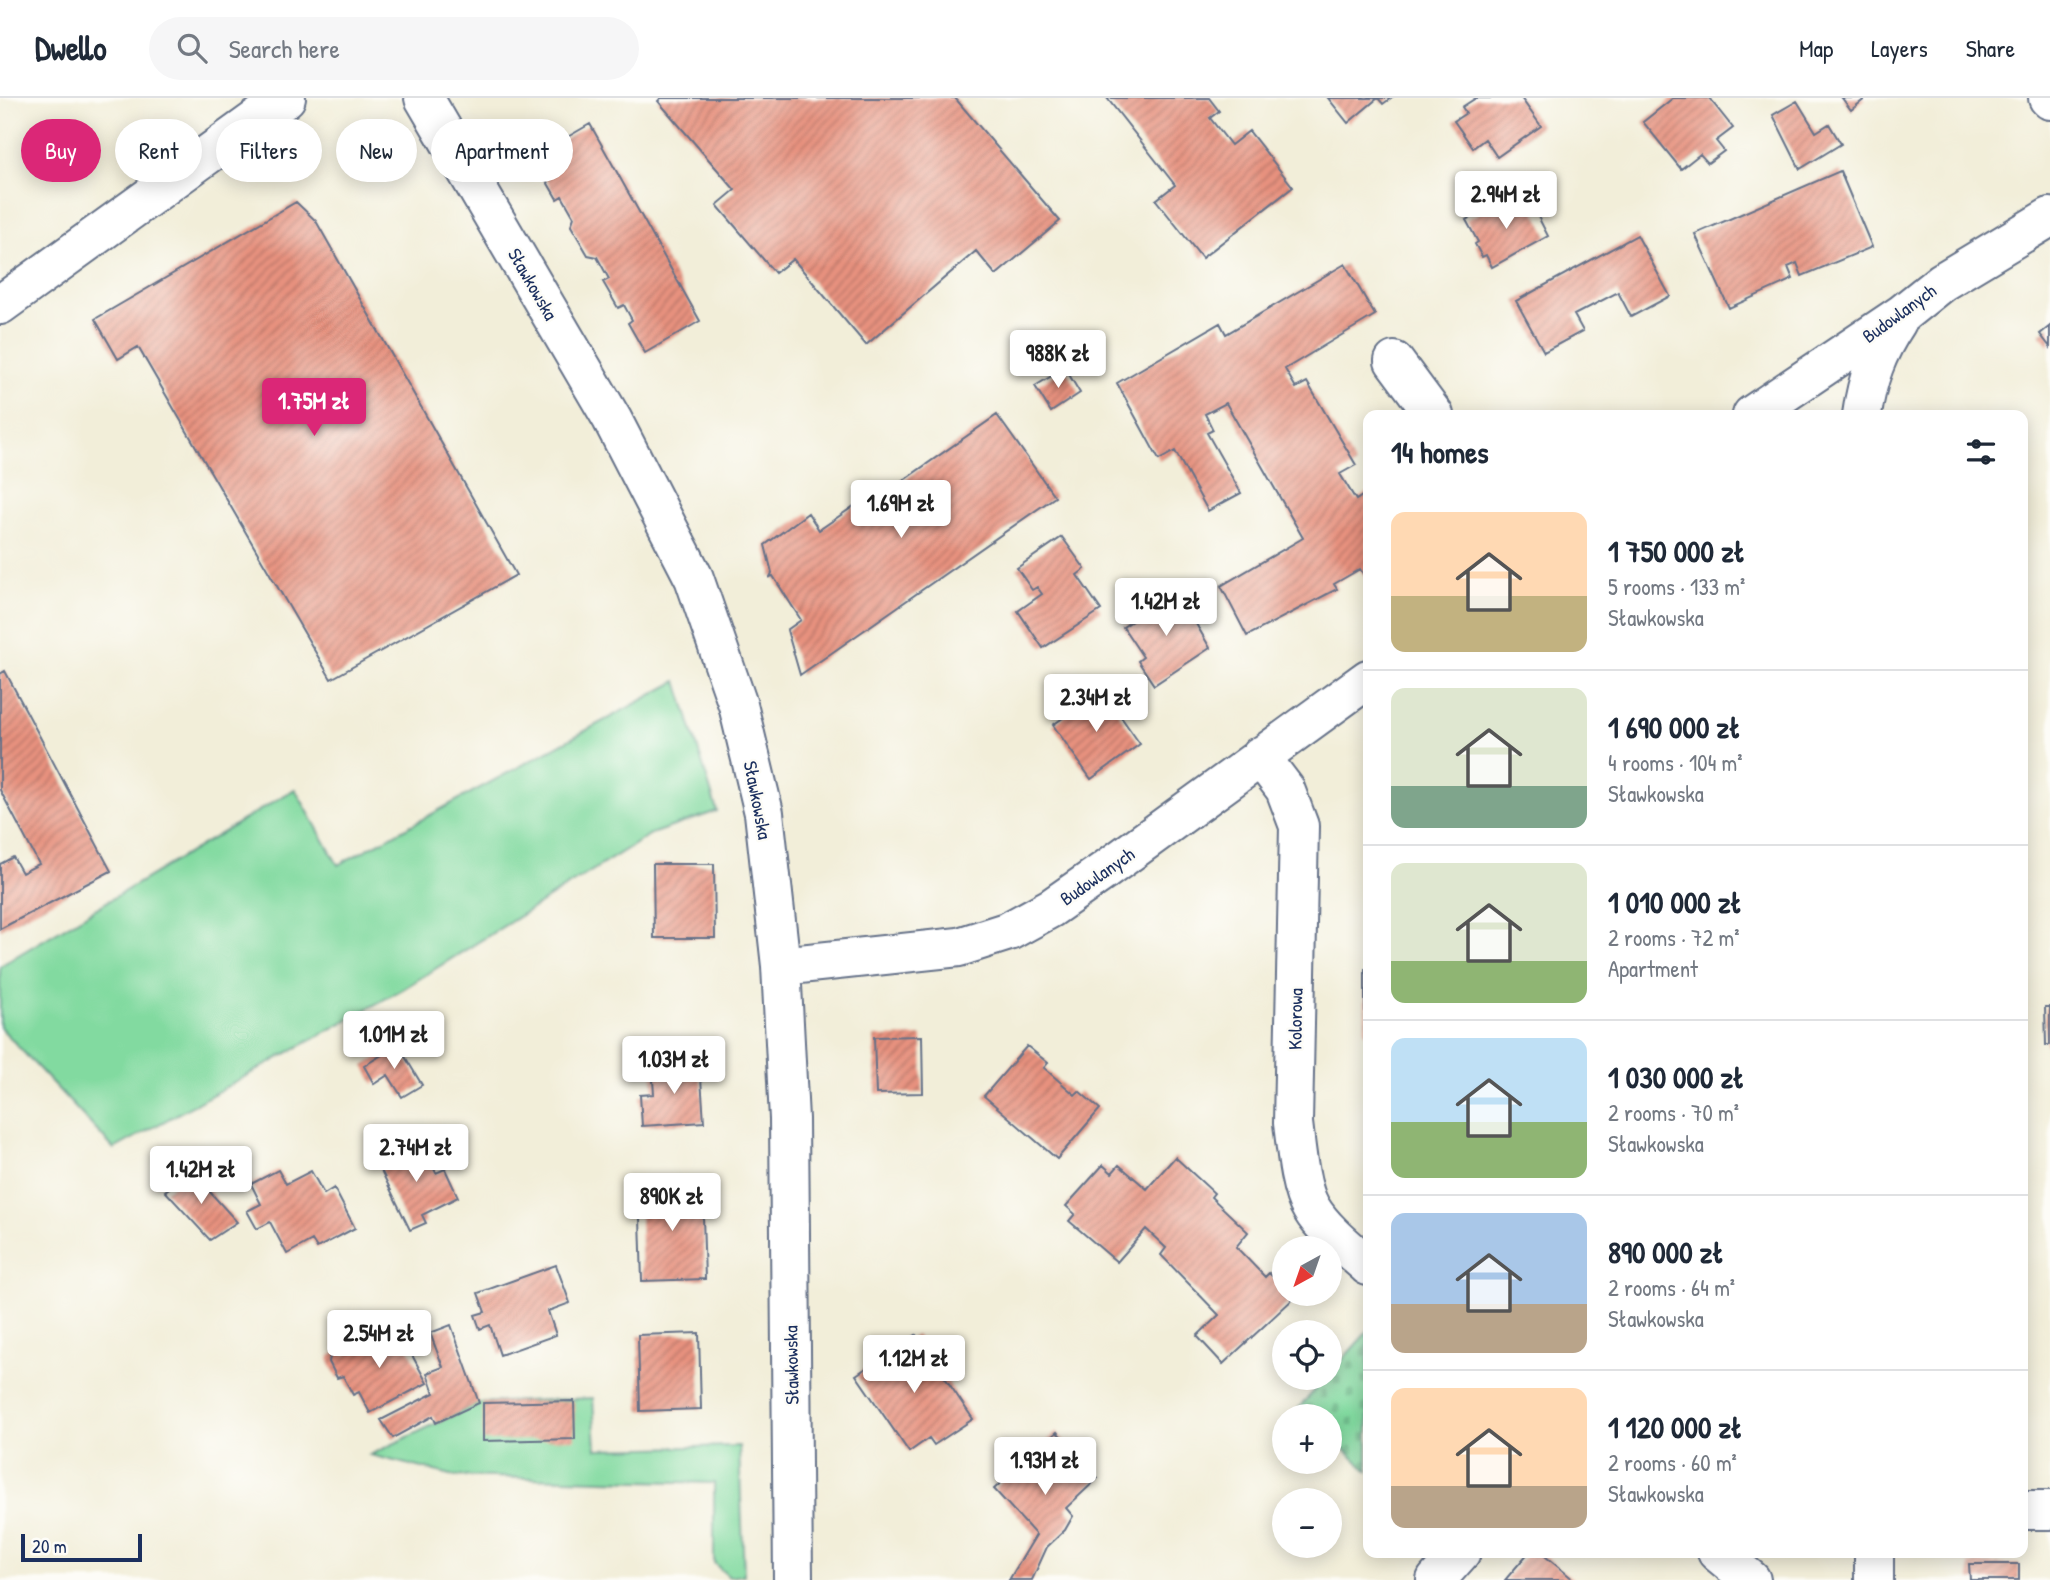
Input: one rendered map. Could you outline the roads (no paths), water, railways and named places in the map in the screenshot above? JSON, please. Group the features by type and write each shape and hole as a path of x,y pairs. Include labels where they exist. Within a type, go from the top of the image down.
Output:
{"street":[{"path":"0,305 286,98"},
{"name":"Sławkowska","path":"424,98 612,419 694,578 738,705 764,813 781,966 789,1119 793,1580"},
{"name":"Budowlanych","path":"1759,410 1902,314 1942,282 2050,217"},
{"path":"1863,410 1866,383 1879,349 1902,314"},
{"path":"1394,361 1430,410"},
{"name":"Budowlanych","path":"781,966 959,947 1009,930 1051,908 1104,872 1363,683"},
{"name":"Kolorowa","path":"1260,756 1285,789 1299,826 1293,1123 1299,1166 1310,1207 1344,1246 1363,1262"},
{"path":"2028,1510 2050,1510"},
{"path":"1436,1580 1456,1558"},
{"path":"1724,1558 1751,1580"},
{"path":"1874,1558 1874,1580"}]}
